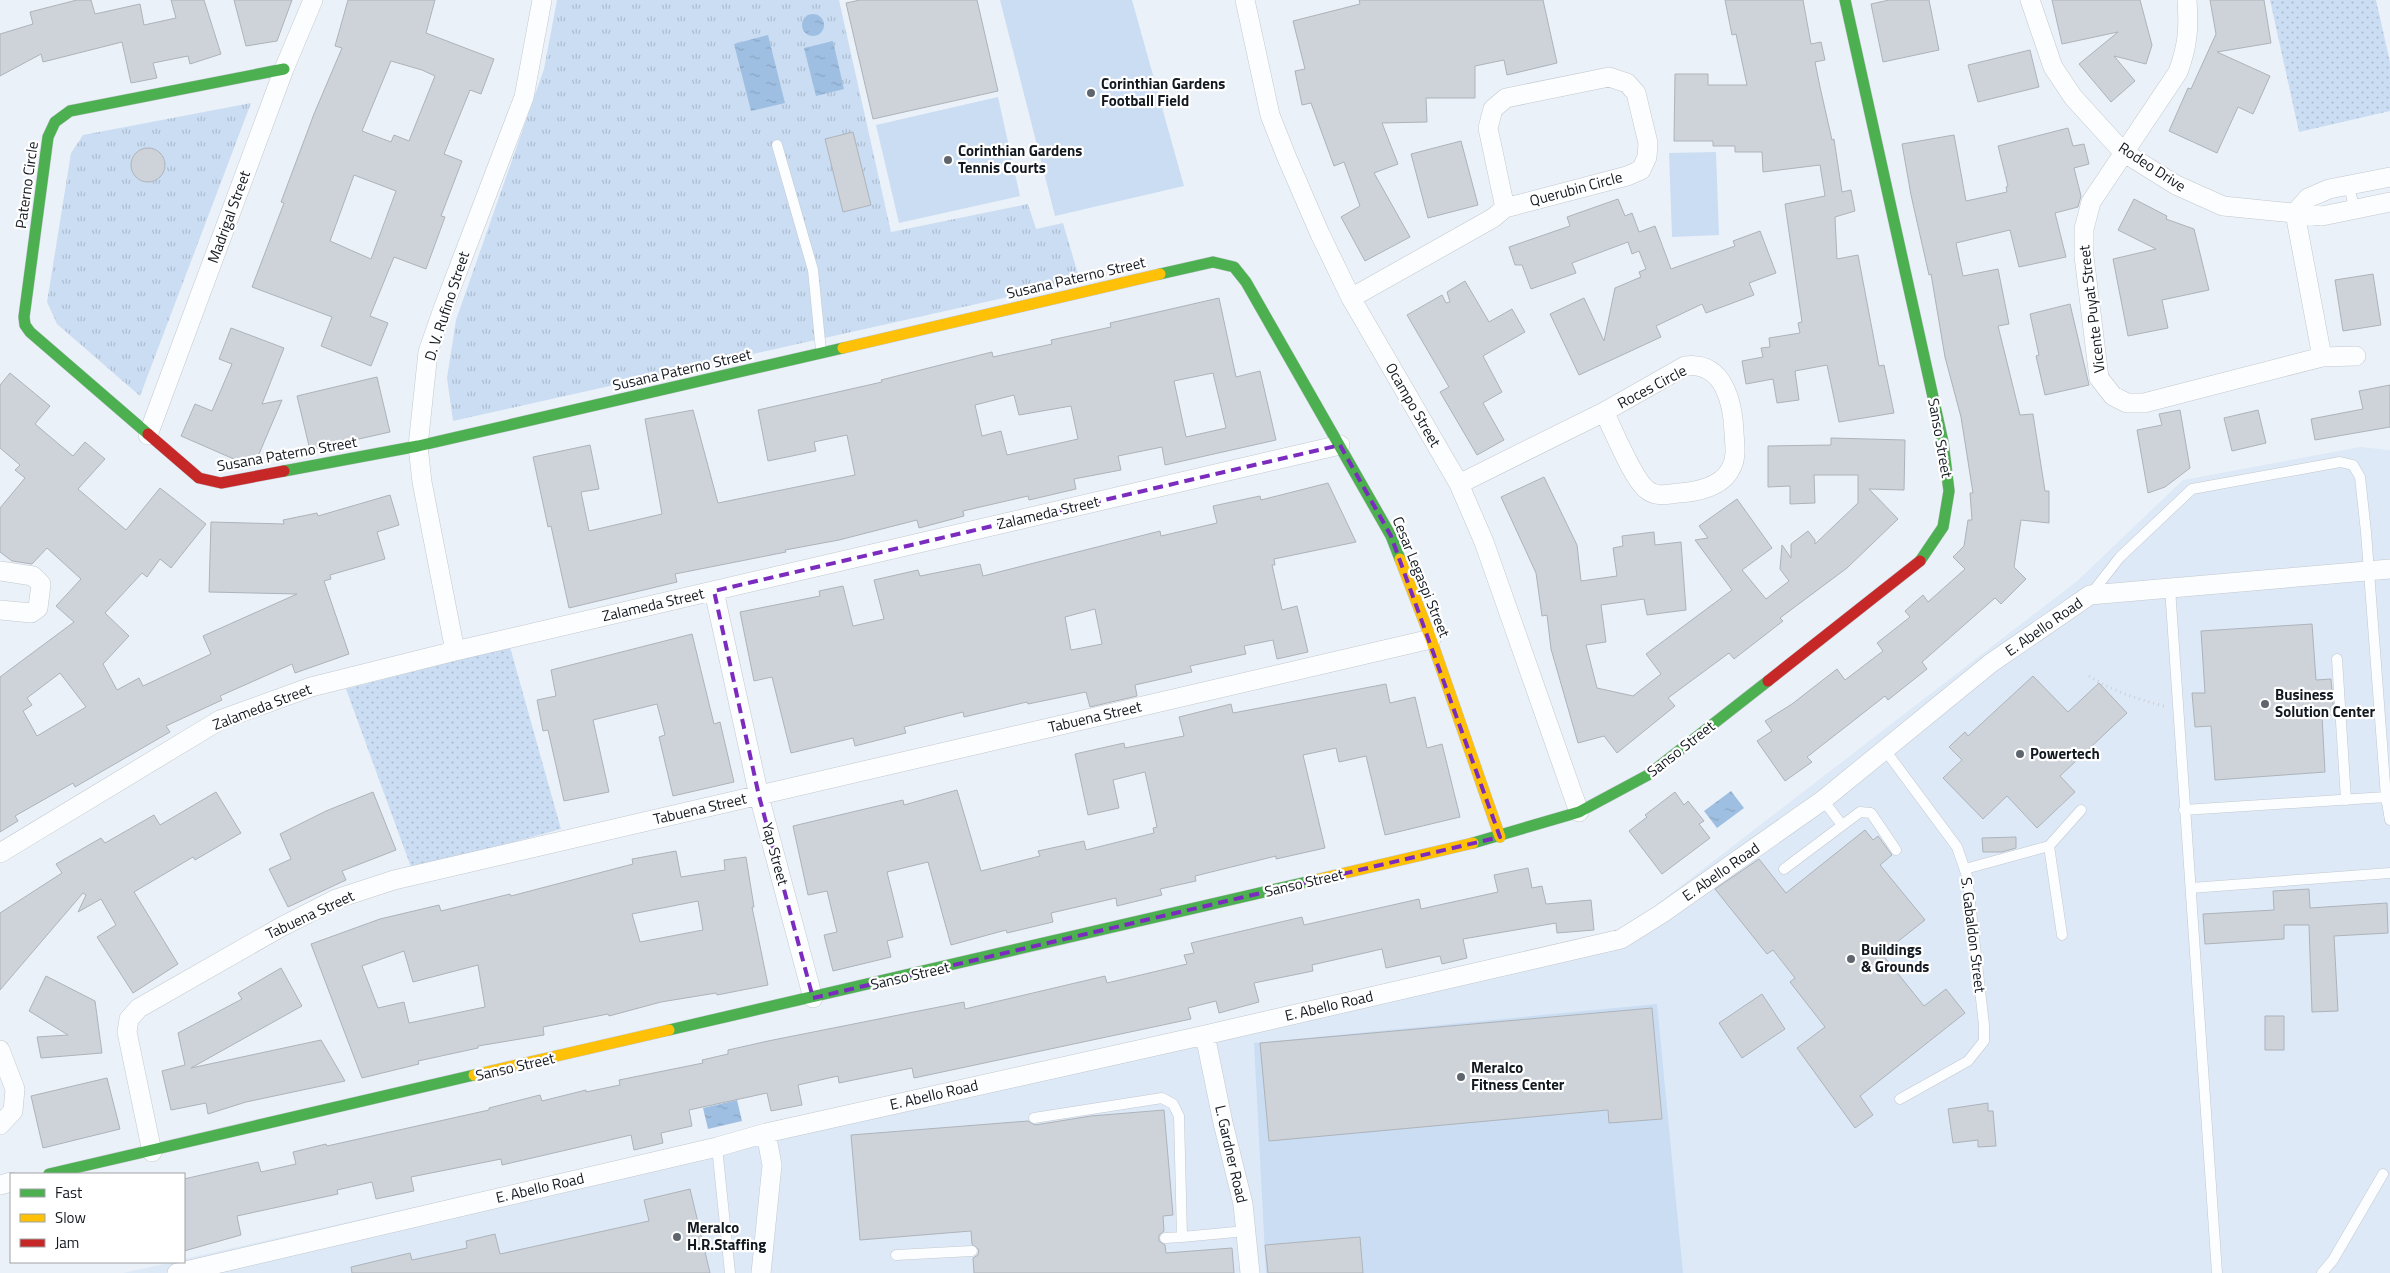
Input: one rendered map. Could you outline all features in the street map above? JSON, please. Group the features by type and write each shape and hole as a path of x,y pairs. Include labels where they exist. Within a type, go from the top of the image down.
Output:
{"street":[{"name":"Madrigal Street","path":"148,435 284,69 313,0"},
{"name":"D. V. Rufino Street","path":"455,651 422,482 418,446 428,352 524,97 542,0"},
{"name":"Ocampo Street","path":"1245,0 1270,115 1309,210 1351,298 1459,484 1484,542 1579,812"},
{"name":"Sanso Street","path":"54,1173 152,1152 1500,837 1579,812 1648,776 1920,562 1943,528 1949,491 1943,442 1845,0"},
{"name":"Rodeo Drive","path":"2030,0 2053,67 2072,98 2123,152 2176,185 2223,206 2322,216 2390,202"},
{"name":"Vicente Puyat Street","path":"2187,0 2189,21 2187,47 2178,72 2091,202 2084,229 2084,256 2099,378 2113,396 2127,403 2144,403 2322,357 2356,356"},
{"name":"Paterno Circle","path":"148,435 30,332 25,325 24,317 48,137 55,122 70,111 284,69"},
{"name":"Querubin Circle","path":"1351,298 1493,218 1505,208 1627,176 1641,170 1647,157 1648,143 1636,93 1627,83 1609,77 1506,98 1493,109 1488,128 1505,208"},
{"path":"2322,357 2295,213 2308,198 2329,189 2390,177"},
{"name":"Susana Paterno Street","path":"148,435 199,478 209,482 221,483 418,446 1213,262 1234,268"},
{"name":"Cesar Legaspi Street","path":"1234,268 1246,282 1391,536 1431,639 1500,837"},
{"name":"Roces Circle","path":"1459,484 1604,412 1685,366 1695,365 1706,368 1721,380 1730,397 1734,416 1736,458 1729,472 1718,482 1702,489 1660,495 1652,493 1637,477 1604,412"},
{"name":"Zalameda Street","path":"0,853 220,720 311,687 455,651 1340,445"},
{"name":"E. Abello Road","path":"177,1273 717,1147 766,1133 1205,1035 1627,936 1823,800 1991,663 2090,595 2390,569"},
{"path":"0,571 33,576 41,584 38,608 31,613 0,610"},
{"name":"Yap Street","path":"714,591 760,796 813,998"},
{"name":"Tabuena Street","path":"152,1152 127,1032 129,1019 140,1008 281,927 336,899 394,880 1431,639"},
{"name":"L. Gardner Road","path":"1205,1035 1223,1123 1243,1204 1250,1273"},
{"path":"0,1050 15,1089 13,1111 0,1125"},
{"path":"761,1273 772,1165 766,1133"}],"lane":[{"path":"777,145 813,270 821,353"},
{"path":"2349,185 2354,208"},
{"path":"2090,595 2120,557 2192,489 2340,462 2353,465 2360,477 2386,797 2390,820"},
{"path":"2170,588 2217,1273"},
{"path":"2337,659 2346,800"},
{"name":"S. Gabaldon Street","path":"1885,750 1946,830 1957,847 1968,876 1984,1041 1968,1061 1900,1098"},
{"path":"2184,810 2386,797"},
{"path":"1823,800 1842,825"},
{"path":"1965,869 2049,846 2081,810"},
{"path":"1784,869 1860,812 1871,813 1896,850"},
{"path":"2049,846 2062,935"},
{"path":"2191,888 2390,873"},
{"path":"1034,1118 1162,1098 1173,1104 1179,1116 1182,1237"},
{"path":"717,1147 730,1273"},
{"path":"2322,1273 2333,1260 2382,1174"},
{"path":"1165,1238 1246,1231"},
{"path":"896,1254 972,1251"}],"path":[{"path":"2089,676 2110,689 2134,698 2177,709"}],"highlighted area":[{"path":"1340,445 1391,536 1500,837 813,998 759,796 714,591"}],"shaded area":[{"path":"2360,447 2390,450 2390,1273 123,1273 168,1263 185,1263 185,1259 1616,936 2077,581 2183,480"}],"green space":[{"path":"557,0 839,0 891,232 1028,204 1036,229 1063,223 1080,281 453,421 447,378 456,320 544,69"},
{"name":"Corinthian Gardens Football Field","path":"1000,0 1132,0 1184,186 1055,216"},
{"path":"2270,0 2376,0 2390,62 2390,111 2299,132"},
{"name":"Corinthian Gardens Tennis Courts","path":"998,97 1020,196 899,223 876,125"},
{"path":"251,103 140,396 57,324 47,302 71,153 83,135"},
{"path":"1716,152 1719,235 1672,237 1669,153"},
{"path":"510,647 561,829 412,870 346,689"},
{"path":"1657,1004 1683,1273 1266,1273 1254,1043"}],"water":[{"path":"813,14 821,17 824,25 821,33 813,36 805,33 802,25 805,17"},
{"path":"768,35 785,103 751,111 734,44"},
{"path":"833,41 844,89 816,96 804,48"},
{"path":"1731,791 1744,808 1717,828 1704,811"},
{"path":"737,1100 742,1121 708,1129 703,1108"}],"building":[{"path":"77,0 91,0 95,14 140,4 144,25 176,18 171,0 204,0 221,54 190,64 188,56 153,63 157,78 131,83 122,42 43,62 41,54 0,76 0,34 33,24 30,12"},
{"path":"234,0 292,0 277,41 246,46"},
{"path":"348,0 435,0 426,33 494,59 481,94 470,90 444,154 462,161 441,216 445,217 426,269 394,257 370,316 388,323 371,366 321,346 332,317 252,287 284,203 281,202 314,114 342,48 335,46","holes":["391,61 435,76 409,141 394,135 391,142 362,131","354,175 396,191 371,259 330,241"]},
{"path":"860,0 977,0 998,91 873,119 846,3"},
{"path":"1359,0 1543,0 1557,63 1507,75 1504,60 1475,66 1475,98 1426,98 1427,122 1382,123 1398,164 1374,173 1410,237 1365,261 1341,217 1360,206 1344,162 1334,166 1311,103 1302,105 1295,71 1305,69 1293,21 1360,4"},
{"path":"1725,0 1803,0 1811,44 1821,42 1825,60 1815,62 1820,87 1832,140 1834,139 1842,192 1851,190 1855,211 1835,217 1837,259 1858,255 1879,366 1884,365 1894,413 1839,422 1827,365 1795,371 1799,400 1777,403 1773,379 1746,384 1742,361 1763,357 1761,348 1770,347 1769,338 1800,333 1798,323 1802,322 1785,204 1825,196 1820,165 1763,172 1762,152 1735,152 1735,146 1713,146 1713,141 1674,141 1675,74 1708,74 1708,85 1747,85 1736,34 1732,35"},
{"path":"1889,0 1929,0 1939,50 1883,62 1871,4"},
{"path":"2052,0 2140,0 2152,45 2146,64 2114,56 2135,81 2111,102 2079,64 2118,32 2062,44"},
{"path":"2210,0 2264,0 2271,43 2217,52 2270,76 2253,114 2238,107 2217,153 2169,131 2188,88 2191,89 2216,34"},
{"path":"2030,50 2039,87 1978,102 1968,65"},
{"path":"2068,128 2073,146 2084,144 2089,164 2074,168 2081,196 2078,207 2055,213 2066,257 2019,267 2010,230 1956,243 1963,276 1998,269 2009,324 1998,326 2020,415 2033,414 2045,491 2049,491 2049,523 2021,520 2014,567 2026,579 2001,604 1995,598 1922,662 1927,669 1888,700 1885,696 1807,757 1812,762 1785,781 1757,741 1772,731 1765,721 1792,704 1837,669 1845,680 1883,651 1877,643 1910,617 1905,611 1923,595 1928,602 1965,569 1953,557 1964,546 1968,520 1972,520 1970,493 1973,493 1961,417 1945,357 1931,274 1929,275 1911,195 1902,144 1954,135 1966,201 2007,192 2006,187 2008,186 1998,146"},
{"path":"853,132 871,205 843,212 825,139"},
{"path":"1461,141 1478,205 1428,218 1411,154"},
{"path":"148,148 160,153 165,165 160,177 148,182 136,177 131,165 136,153"},
{"path":"1618,199 1625,216 1632,213 1639,232 1655,226 1671,269 1735,246 1733,241 1760,231 1776,273 1749,283 1754,295 1706,313 1702,304 1656,326 1661,337 1579,375 1550,314 1584,298 1604,341 1615,288 1641,277 1639,272 1646,269 1639,251 1632,254 1628,242 1572,263 1576,273 1531,289 1522,265 1515,265 1509,247 1570,226 1567,217"},
{"path":"2134,199 2167,216 2166,219 2194,229 2209,290 2162,300 2168,328 2128,336 2113,259 2156,249 2118,230"},
{"path":"2373,274 2381,325 2343,331 2335,280"},
{"path":"1465,281 1489,322 1512,309 1525,332 1483,356 1502,392 1483,403 1504,440 1477,455 1440,392 1449,387 1407,315 1442,295 1446,303 1450,302 1447,292"},
{"path":"1219,298 1236,377 1260,371 1276,440 1165,465 1162,447 1118,456 1121,470 1074,479 1076,489 1029,500 1028,496 963,511 964,516 919,528 917,520 839,540 785,550 786,552 675,574 677,582 569,608 551,526 548,527 533,457 590,445 599,489 581,492 589,531 662,514 645,419 693,410 718,503 855,475 847,435 814,442 816,451 768,461 758,410 882,382 881,380 992,352 993,357 1052,344 1051,340 1111,327 1110,323","holes":["1213,373 1226,428 1186,437 1174,381","1014,395 1019,415 1071,406 1078,439 1007,455 1001,431 982,436 975,405"]},
{"path":"2070,304 2089,385 2045,395 2036,356 2039,355 2030,314"},
{"path":"231,328 284,348 262,404 282,400 256,461 243,463 181,436 195,404 212,411 232,364 219,359"},
{"path":"10,373 50,406 35,424 73,456 85,442 105,459 78,489 126,530 160,488 206,524 171,568 160,559 147,577 142,573 105,613 129,636 103,664 117,690 139,678 143,686 211,654 203,636 297,594 209,592 211,522 284,524 283,520 317,513 318,516 390,495 399,525 377,532 385,559 330,575 331,579 324,581 349,654 295,673 292,664 220,696 222,700 166,726 170,732 75,787 73,783 15,816 18,821 0,832 0,677 74,622 56,606 81,579 47,548 32,564 12,561 0,552 0,508 25,478 15,470 20,465 0,448 0,385","holes":["60,673 86,707 37,736 23,711 32,705 27,698"]},
{"path":"377,377 390,432 310,450 297,396"},
{"path":"2390,385 2390,427 2315,440 2311,419 2363,409 2359,391"},
{"path":"2180,410 2190,468 2165,487 2148,493 2137,430 2162,425 2159,414"},
{"path":"2258,410 2266,443 2232,451 2224,418"},
{"path":"1831,438 1905,440 1904,490 1869,489 1898,519 1847,568 1780,618 1783,621 1734,659 1729,653 1668,698 1675,706 1617,753 1604,736 1578,743 1551,649 1547,615 1542,616 1536,573 1501,497 1544,477 1577,545 1581,581 1617,576 1613,548 1623,546 1622,536 1654,532 1655,545 1681,542 1686,610 1647,615 1644,599 1601,605 1606,642 1586,645 1597,688 1633,696 1661,674 1646,654 1732,590 1695,540 1708,538 1699,526 1737,499 1772,548 1742,570 1766,599 1789,581 1780,569 1782,545 1791,558 1791,544 1808,531 1815,540 1815,544 1858,503 1858,475 1814,475 1815,503 1790,504 1790,486 1768,487 1768,446 1831,445"},
{"path":"1328,483 1356,542 1274,559 1275,565 1272,565 1282,610 1297,606 1308,652 1277,659 1273,640 1244,646 1246,654 1190,666 1192,672 1135,685 1137,696 1090,707 1086,692 1028,704 1027,702 964,717 963,712 904,727 906,733 855,746 853,738 791,753 772,677 754,681 740,612 820,596 819,591 843,586 853,626 884,619 874,580 918,570 920,576 980,564 983,576 1160,531 1161,536 1217,523 1213,506 1260,496 1261,500","holes":["1095,609 1102,644 1071,650 1065,617"]},
{"name":"Business Solution Center","path":"2312,624 2316,680 2331,679 2334,715 2322,716 2325,772 2215,780 2211,726 2195,727 2192,693 2205,693 2201,631"},
{"path":"692,634 714,724 720,722 734,782 673,796 659,737 665,735 657,704 593,720 609,792 564,801 548,730 543,731 537,700 556,696 551,670"},
{"name":"Powertech","path":"2033,676 2068,712 2099,683 2127,713 2060,776 2075,792 2037,828 2007,796 1983,819 1943,778 1962,760 1949,747 1965,732 1968,736"},
{"path":"1386,684 1390,703 1415,697 1427,748 1442,744 1460,817 1385,835 1366,756 1339,762 1336,748 1303,755 1325,848 1276,859 1276,856 1195,876 1196,881 1160,889 1162,895 1117,906 1116,898 1051,913 1053,922 1007,933 1006,930 951,945 928,862 887,872 903,937 887,941 891,957 833,971 824,935 837,932 827,891 808,895 793,826 903,800 904,805 957,790 981,871 1040,856 1038,851 1084,841 1086,850 1154,833 1153,828 1157,827 1145,772 1113,780 1119,808 1088,815 1075,754 1124,743 1125,748 1184,736 1179,717 1231,704 1233,713"},
{"path":"216,792 241,833 195,860 193,857 134,892 178,964 133,993 97,937 116,925 101,899 78,912 86,895 83,893 0,990 0,913 62,873 56,864 101,838 105,843 154,815 160,825"},
{"path":"373,792 396,850 342,871 346,880 288,907 269,869 291,859 280,834 326,811"},
{"path":"1675,792 1684,805 1688,801 1704,821 1699,824 1710,838 1662,874 1629,831 1647,817 1645,815"},
{"name":"Buildings & Grounds","path":"1865,830 1873,840 1878,836 1892,855 1880,865 1925,920 1882,954 1924,1006 1946,989 1965,1013 1860,1096 1873,1115 1855,1128 1797,1048 1825,1027 1790,982 1795,978 1773,950 1767,954 1715,889 1759,859 1786,893"},
{"path":"2016,837 2016,848 2002,852 1983,852 1982,838"},
{"path":"676,851 681,877 725,870 724,860 746,857 754,907 752,907 768,985 717,995 716,993 661,1002 609,1016 608,1014 543,1027 544,1035 478,1046 478,1048 418,1061 419,1064 362,1078 311,944 380,919 439,905 441,911 510,894 511,896 633,864 632,859","holes":["698,901 703,930 640,942 632,914","404,951 413,982 478,965 485,1007 409,1023 404,1002 378,1008 362,966"]},
{"path":"1528,868 1532,888 1542,886 1546,904 1591,900 1594,930 1557,933 1556,923 1463,939 1467,958 1442,964 1440,956 1386,968 1382,949 1312,965 1313,971 1254,983 1259,1002 1219,1013 1216,1001 1188,1008 1191,1019 914,1078 912,1068 839,1083 838,1076 798,1085 802,1105 771,1111 767,1093 689,1110 692,1126 661,1133 663,1143 634,1150 631,1135 502,1165 501,1159 411,1177 414,1191 376,1199 372,1182 337,1190 338,1194 237,1216 241,1235 185,1251 185,1179 258,1162 261,1172 296,1164 293,1152 489,1110 489,1108 540,1095 542,1101 586,1090 586,1092 620,1085 619,1080 703,1063 702,1060 728,1054 728,1050 768,1041 964,1002 965,1009 1105,976 1107,983 1187,964 1184,955 1194,953 1191,943 1302,917 1304,925 1419,899 1421,909 1498,892 1494,875"},
{"path":"2309,889 2310,908 2387,903 2388,933 2334,936 2338,1011 2312,1012 2309,925 2284,925 2284,939 2205,944 2203,914 2274,910 2273,891"},
{"path":"281,968 302,1006 191,1068 321,1040 345,1081 246,1102 208,1114 206,1103 171,1110 162,1071 185,1065 178,1033 242,999 238,993"},
{"path":"46,976 95,1001 102,1053 41,1058 37,1037 68,1035 29,1011"},
{"path":"1762,994 1785,1029 1742,1058 1719,1023"},
{"name":"Meralco Fitness Center","path":"1652,1008 1662,1119 1609,1123 1608,1110 1269,1141 1260,1043"},
{"path":"2265,1016 2284,1016 2284,1050 2265,1050"},
{"path":"107,1078 120,1129 43,1148 31,1096"},
{"path":"1988,1103 1988,1111 1993,1111 1996,1146 1978,1147 1978,1140 1953,1143 1948,1109"},
{"path":"1164,1110 1173,1215 1163,1216 1164,1231 1159,1235 1159,1241 1165,1245 1166,1253 1232,1248 1234,1273 974,1273 973,1258 978,1255 979,1250 972,1244 971,1231 860,1240 851,1135 1028,1121 1035,1125 1091,1116"},
{"path":"690,1189 710,1273 352,1273 351,1267 410,1253 412,1260 467,1248 466,1241 495,1234 500,1254 649,1221 644,1200"},
{"path":"1360,1237 1363,1273 1268,1273 1265,1245"}],"traffic: fast":[{"path":"1845,0 1943,442 1949,491 1943,527 1920,561"},
{"path":"148,434 30,332 25,325 24,317 48,137 55,122 70,111 284,69"},
{"path":"1160,274 1213,262 1234,267 1246,282 1391,536 1400,559"},
{"path":"284,471 418,446 843,348"},
{"path":"1473,843 1579,812 1648,775 1768,681"},
{"path":"669,1030 1311,881"},
{"path":"53,1173 474,1075"}],"traffic: slow":[{"path":"843,348 1160,274"},
{"path":"1400,559 1431,639 1500,837"},
{"path":"1311,881 1473,843"},
{"path":"474,1075 669,1030"}],"traffic: jam":[{"path":"148,434 199,478 221,483 284,471"},
{"path":"1768,681 1920,561"}],"place":[{"name":"Corinthian Gardens Football Field","path":"1091,93"},
{"name":"Corinthian Gardens Tennis Courts","path":"948,160"},
{"name":"Business Solution Center","path":"2265,704"},
{"name":"Powertech","path":"2020,754"},
{"name":"Buildings & Grounds","path":"1851,959"},
{"name":"Meralco Fitness Center","path":"1461,1077"},
{"name":"Meralco H.R.Staffing","path":"677,1237"}]}
